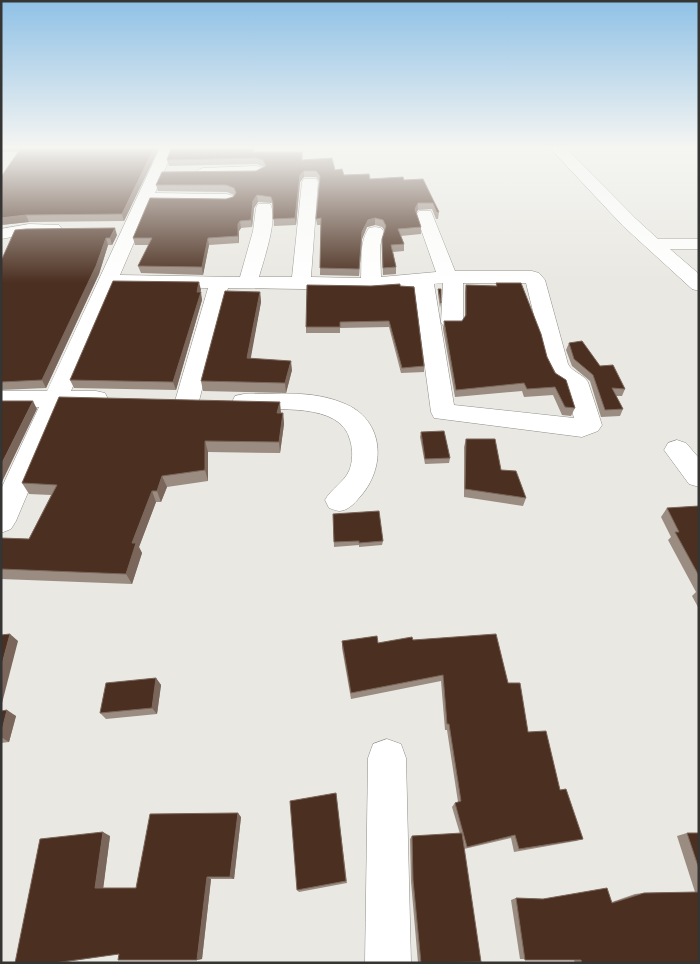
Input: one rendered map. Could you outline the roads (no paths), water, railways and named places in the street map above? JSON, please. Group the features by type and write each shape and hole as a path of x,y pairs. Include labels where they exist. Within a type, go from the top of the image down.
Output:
{"street":[{"path":"1,521 108,281 122,228 149,193"},
{"path":"301,283 309,193"},
{"path":"601,193 629,222 699,285"},
{"path":"145,198 227,199"},
{"path":"248,282 262,230 264,208"},
{"path":"425,215 450,277 452,322"},
{"path":"1,234 29,229 66,229"},
{"path":"371,284 370,246 375,232"},
{"path":"655,244 699,244"},
{"path":"108,281 371,284 423,279 450,277 534,279 557,364 562,376 576,382 589,425 582,428 443,412 423,279"},
{"path":"220,282 196,401 323,404 338,408 347,415 360,431 364,442 365,457 358,483 338,500"},
{"path":"1,399 121,399"},
{"path":"677,450 699,477"},
{"path":"387,758 388,963"}]}
